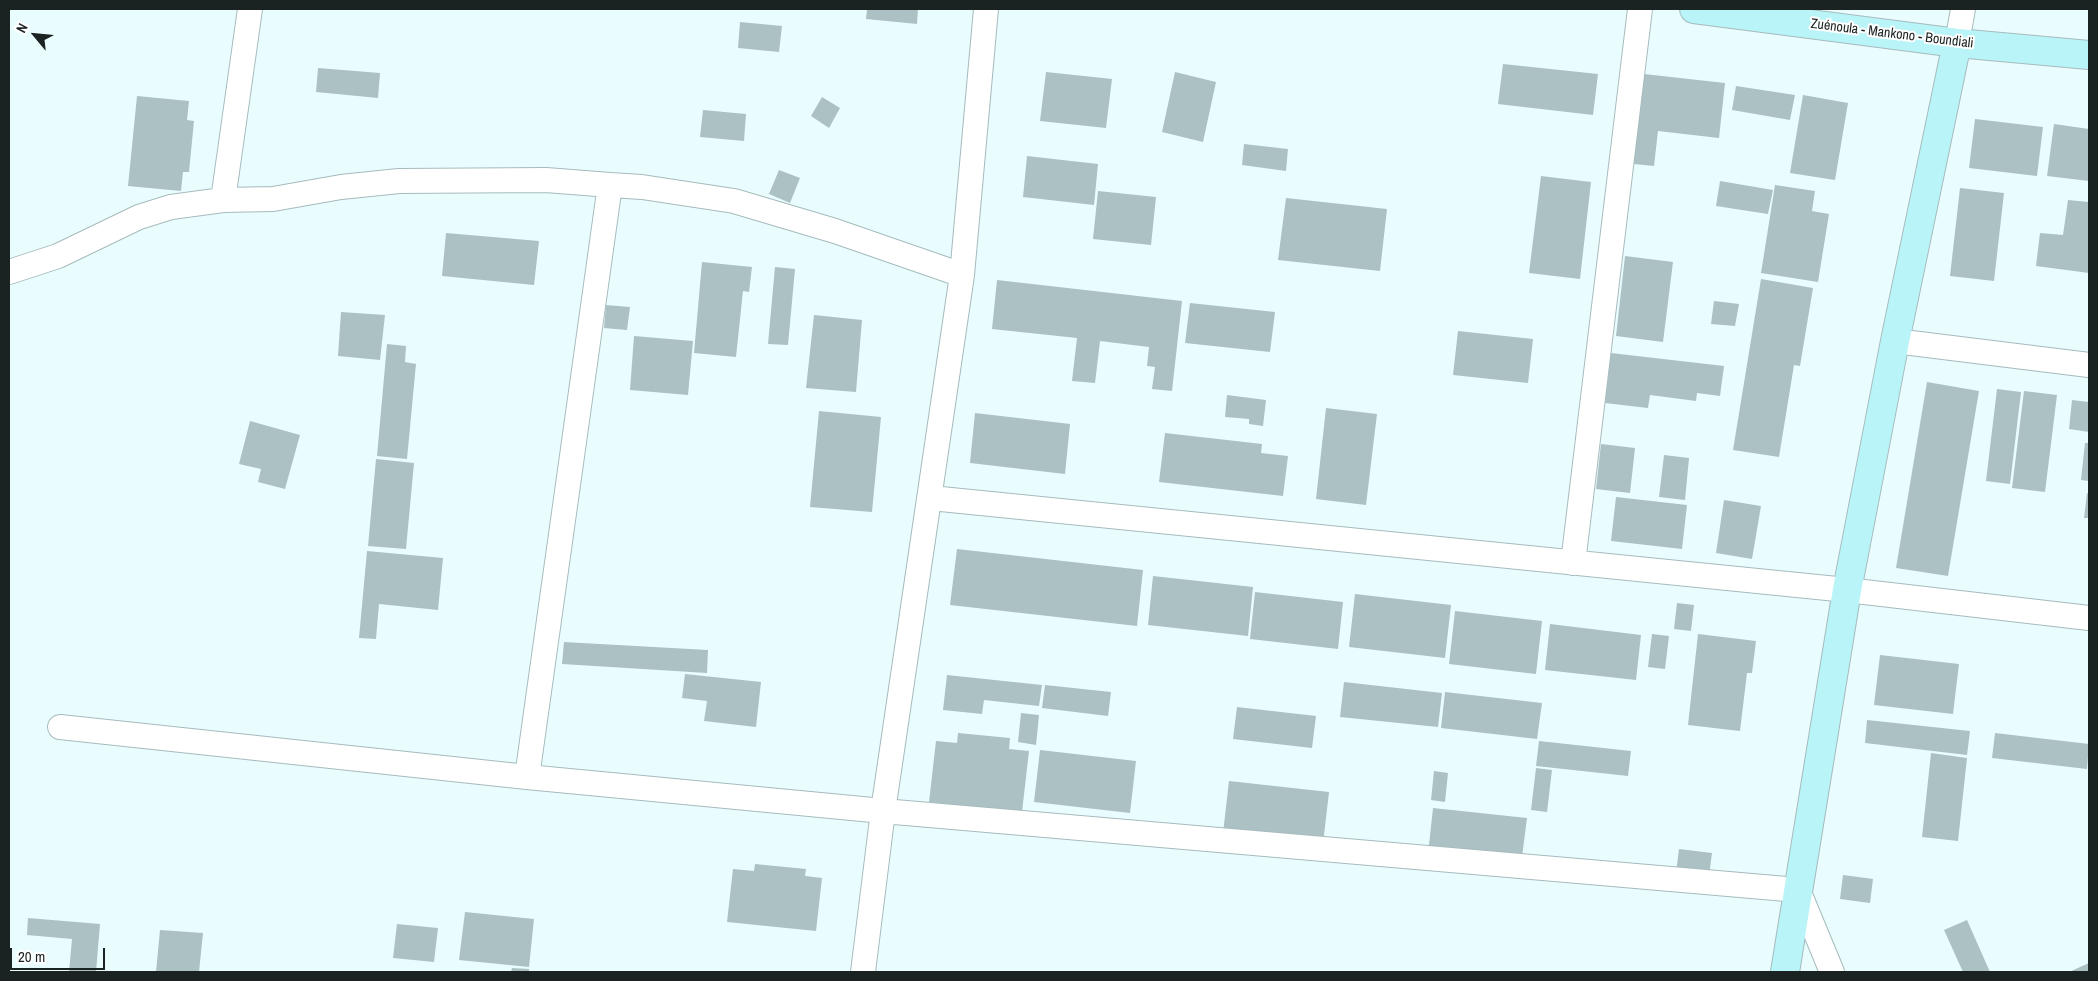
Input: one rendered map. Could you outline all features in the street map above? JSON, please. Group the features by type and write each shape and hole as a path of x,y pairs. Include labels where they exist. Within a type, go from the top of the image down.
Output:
{"main road":[{"name":"Zuénoula - Mankono - Boundiali","path":"1694,9 1957,43 2089,55"},
{"path":"1786,972 1847,590 1895,341 1957,43"}],"street":[{"path":"222,200 250,9"},
{"path":"863,972 883,811 931,498 962,275 986,9"},
{"path":"1573,563 1640,9"},
{"path":"1957,43 1963,9"},
{"path":"9,272 58,256 139,217 171,207 222,200 273,198 341,187 399,181 546,180 642,187 734,201 835,231 962,275"},
{"path":"527,777 610,185"},
{"path":"1895,341 2089,365"},
{"path":"931,498 1847,590 2089,618"},
{"path":"60,727 527,777 883,811 1798,890 1832,972"}],"building":[{"path":"867,9 918,9 917,24 866,19"},
{"path":"740,22 782,26 779,52 738,48"},
{"path":"1503,64 1598,74 1593,115 1498,104"},
{"path":"318,68 380,73 378,98 316,92"},
{"path":"1046,72 1112,79 1106,128 1040,121"},
{"path":"1175,72 1216,82 1203,142 1162,132"},
{"path":"1644,74 1725,83 1719,138 1658,131 1654,166 1634,164"},
{"path":"1736,86 1795,95 1790,120 1732,110"},
{"path":"1803,95 1848,103 1835,180 1790,173"},
{"path":"137,96 189,101 187,120 194,121 189,172 183,172 181,191 128,186"},
{"path":"822,97 840,108 829,128 811,116"},
{"path":"703,110 746,114 744,141 700,137"},
{"path":"1975,119 2043,127 2037,176 1969,168"},
{"path":"2054,124 2089,129 2089,181 2047,176"},
{"path":"1244,144 1288,149 1286,171 1242,165"},
{"path":"1027,156 1098,164 1094,205 1023,197"},
{"path":"779,170 800,178 790,203 769,194"},
{"path":"1541,176 1591,182 1580,279 1529,273"},
{"path":"1720,181 1773,190 1768,214 1716,206"},
{"path":"1775,185 1815,191 1812,211 1829,214 1818,282 1761,273"},
{"path":"1960,188 2004,193 1994,281 1950,276"},
{"path":"1098,191 1156,197 1151,245 1093,239"},
{"path":"1286,198 1387,209 1380,271 1278,260"},
{"path":"2068,200 2089,202 2089,273 2036,266 2040,233 2063,235"},
{"path":"446,233 539,241 534,285 442,276"},
{"path":"1625,256 1673,262 1663,342 1616,336"},
{"path":"702,262 752,267 749,292 743,291 736,357 694,353"},
{"path":"775,267 795,269 788,345 768,344"},
{"path":"1761,279 1813,288 1800,366 1794,365 1779,457 1733,450"},
{"path":"997,280 1182,301 1172,391 1152,389 1155,367 1147,366 1149,347 1100,341 1095,383 1072,381 1077,338 992,329"},
{"path":"1714,301 1739,304 1735,326 1711,324"},
{"path":"1190,303 1275,312 1270,352 1185,343"},
{"path":"606,305 630,307 627,330 604,328"},
{"path":"341,312 385,315 380,360 338,356"},
{"path":"814,315 862,320 856,392 806,388"},
{"path":"1458,331 1533,339 1528,383 1453,375"},
{"path":"634,336 693,341 688,395 630,390"},
{"path":"387,344 406,346 405,362 416,364 407,459 377,456"},
{"path":"1611,353 1724,366 1720,396 1697,393 1696,401 1650,395 1648,408 1605,403"},
{"path":"1927,382 1979,391 1948,576 1896,568"},
{"path":"1997,389 2021,392 2010,484 1986,481"},
{"path":"2024,391 2057,395 2045,492 2012,488"},
{"path":"1227,395 1266,400 1263,426 1249,424 1249,419 1225,417"},
{"path":"2072,400 2089,402 2089,432 2069,429"},
{"path":"1326,408 1377,414 1366,505 1316,499"},
{"path":"819,411 881,417 872,512 810,507"},
{"path":"975,413 1070,424 1065,474 970,463"},
{"path":"250,421 300,435 285,489 258,482 261,469 239,464"},
{"path":"1165,433 1262,444 1261,453 1288,456 1283,496 1159,482"},
{"path":"2085,443 2089,443 2089,481 2081,480"},
{"path":"1601,444 1635,448 1630,493 1596,489"},
{"path":"1664,455 1689,458 1685,500 1659,497"},
{"path":"376,459 414,463 406,549 368,546"},
{"path":"2087,493 2089,494 2089,518 2084,518"},
{"path":"1616,497 1687,505 1682,549 1611,541"},
{"path":"1724,500 1761,506 1752,559 1716,553"},
{"path":"957,549 1143,570 1137,626 950,605"},
{"path":"367,551 443,558 438,610 379,604 376,639 359,638"},
{"path":"1153,576 1253,587 1248,636 1148,625"},
{"path":"1255,592 1343,602 1338,649 1250,639"},
{"path":"1355,594 1451,605 1445,658 1349,647"},
{"path":"1677,603 1694,605 1691,631 1674,629"},
{"path":"1455,611 1542,621 1536,674 1449,664"},
{"path":"1550,624 1641,635 1636,680 1545,670"},
{"path":"1652,634 1669,636 1665,669 1648,667"},
{"path":"1698,634 1756,641 1752,673 1747,673 1740,731 1688,725"},
{"path":"564,642 708,650 707,673 562,664"},
{"path":"1880,655 1959,664 1953,714 1874,705"},
{"path":"685,674 761,682 756,727 704,721 707,701 682,698"},
{"path":"947,675 1042,685 1039,706 984,700 982,714 943,710"},
{"path":"1344,682 1442,693 1438,727 1340,717"},
{"path":"1045,685 1111,692 1108,716 1042,708"},
{"path":"1445,692 1542,703 1537,739 1441,728"},
{"path":"1237,707 1316,716 1312,748 1233,739"},
{"path":"1021,713 1039,715 1036,745 1018,742"},
{"path":"1867,720 1970,731 1967,755 1865,743"},
{"path":"958,733 1010,738 1009,749 1029,751 1022,812 929,802 936,741 957,743"},
{"path":"1995,733 2089,744 2087,769 1992,758"},
{"path":"1539,741 1631,751 1628,776 1536,766"},
{"path":"1040,750 1136,761 1130,813 1034,802"},
{"path":"1931,753 1967,758 1958,841 1922,837"},
{"path":"1536,768 1552,770 1547,812 1531,810"},
{"path":"1434,771 1448,773 1445,802 1431,800"},
{"path":"1229,781 1329,792 1323,844 1223,833"},
{"path":"1433,808 1527,818 1521,865 1428,854"},
{"path":"1679,849 1712,853 1709,876 1676,873"},
{"path":"755,864 806,869 805,876 822,878 816,931 727,922 733,869 754,871"},
{"path":"1843,875 1873,879 1870,903 1840,899"},
{"path":"465,912 534,919 529,967 459,960"},
{"path":"28,918 100,924 96,972 69,972 72,939 27,935"},
{"path":"1967,920 1990,972 1963,972 1944,930"},
{"path":"397,924 438,928 434,962 393,958"},
{"path":"160,930 203,933 199,972 156,972"},
{"path":"2089,963 2089,972 2069,972"},
{"path":"512,968 529,969 529,972 511,972"}]}
